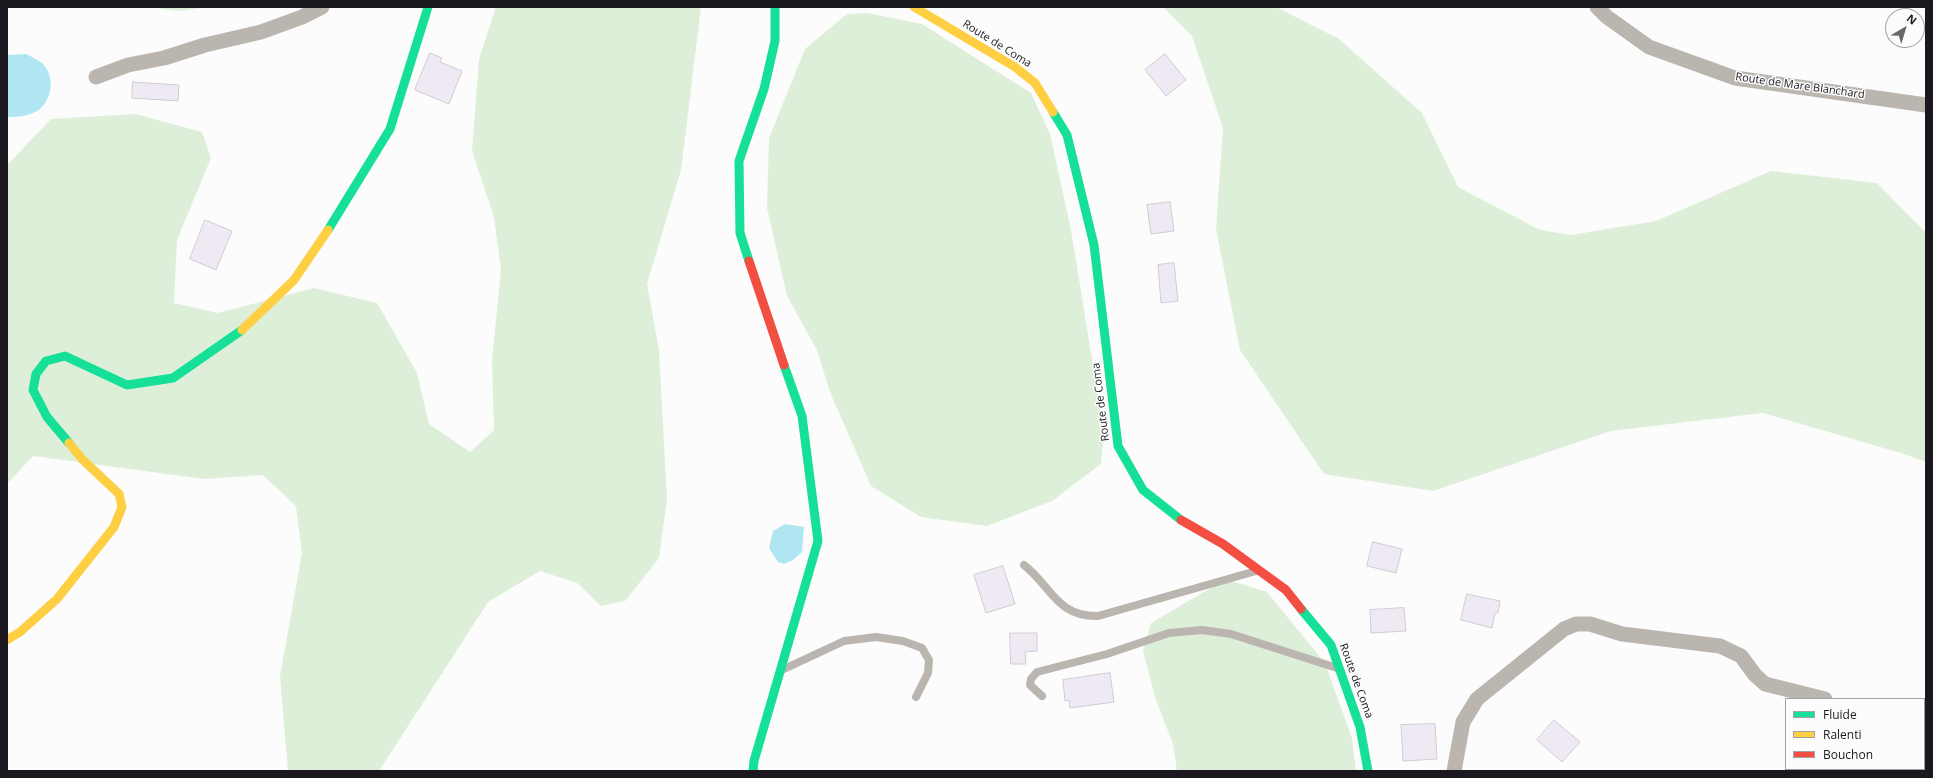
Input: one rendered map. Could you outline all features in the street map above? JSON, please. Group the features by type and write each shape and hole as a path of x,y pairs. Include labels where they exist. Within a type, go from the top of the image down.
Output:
{"street":[{"path":"96,77 128,65 164,58 205,45 261,32 302,17 322,7"},
{"path":"7,640 20,632 57,599 114,527 122,507 119,494 82,459 47,416 33,390 36,374 46,361 65,356 127,385 173,378 236,335 294,280 340,212 390,129 428,7"},
{"path":"753,771 754,761 818,541 802,416 769,324 740,233 739,160 764,89 775,41 775,7"},
{"name":"Route de Coma","path":"914,7 1015,67 1035,83 1059,122 1067,136 1094,244 1118,446 1143,490 1188,525 1223,544 1286,590 1331,645 1360,727 1368,771"},
{"name":"Route de Mare Blanchard","path":"1597,7 1607,17 1649,47 1734,78 1926,105"},
{"path":"1454,771 1463,722 1477,699 1564,629 1576,624 1590,624 1616,632 1644,638 1720,646 1741,656 1755,675 1765,684 1821,698"}],"lane":[{"path":"1024,565 1038,576 1054,598 1068,610 1083,616 1098,616 1259,570"},
{"path":"1042,696 1030,685 1031,679 1038,672 1048,668 1107,654 1169,633 1196,630 1231,634 1339,669"},
{"path":"781,671 844,641 876,637 903,641 922,648 929,660 928,673 916,697"}],"green space":[{"path":"148,7 210,7 179,11"},
{"path":"496,7 701,7 681,170 647,284 659,350 667,499 659,558 625,601 601,606 577,583 540,571 488,602 379,771 288,771 280,676 302,553 296,506 263,475 204,479 33,456 7,484 7,165 51,119 136,114 202,132 211,158 177,240 174,303 218,313 314,288 377,303 417,373 429,424 470,452 494,430 492,359 501,270 494,217 472,151 479,59"},
{"path":"1163,7 1276,7 1339,39 1422,113 1458,187 1540,230 1571,235 1656,221 1771,171 1877,183 1926,233 1926,462 1901,453 1763,413 1611,431 1433,491 1324,474 1240,350 1216,229 1223,128 1192,36"},
{"path":"867,13 922,24 1031,93 1050,134 1071,230 1104,433 1101,464 1052,501 987,526 921,517 871,486 830,392 817,350 787,296 767,208 769,138 805,49 847,14"},
{"path":"1226,579 1267,592 1325,663 1352,738 1356,771 1177,771 1173,744 1155,697 1143,651 1151,623"}],"water":[{"path":"27,54 43,64 47,69 51,86 50,91 46,102 39,110 21,116 7,117 7,55"},
{"path":"785,524 804,527 802,552 793,560 784,564 778,562 769,548 773,531"}],"building":[{"path":"430,53 442,58 440,62 462,71 449,104 415,90"},
{"path":"1165,54 1186,80 1166,96 1145,70"},
{"path":"133,82 179,85 178,101 132,98"},
{"path":"1170,202 1174,231 1151,234 1147,205"},
{"path":"205,220 232,231 216,270 190,259"},
{"path":"1174,263 1178,301 1161,303 1158,265"},
{"path":"1373,542 1402,549 1396,573 1367,566"},
{"path":"1003,566 1015,604 986,613 974,575"},
{"path":"1467,594 1500,601 1498,613 1495,613 1492,628 1461,620"},
{"path":"1404,608 1406,631 1371,633 1370,610"},
{"path":"1010,633 1037,633 1037,651 1025,652 1026,664 1011,664"},
{"path":"1110,673 1114,702 1070,708 1069,700 1065,701 1063,680"},
{"path":"1554,720 1580,742 1562,762 1537,740"},
{"path":"1435,724 1437,759 1403,761 1401,725"}],"traffic: fast":[{"path":"328,230 390,129 428,7"},
{"path":"749,261 740,233 739,161 764,89 775,41 775,7"},
{"path":"1053,112 1067,135 1094,245 1118,446 1143,490 1181,520"},
{"path":"69,443 47,417 33,390 36,374 46,361 65,356 127,385 173,378 242,330"},
{"path":"753,771 754,761 818,541 802,416 784,365"},
{"path":"1301,609 1331,645 1360,727 1368,771"}],"traffic: slow":[{"path":"914,7 1015,67 1035,83 1053,112"},
{"path":"242,330 294,280 328,230"},
{"path":"7,640 20,632 57,599 114,527 122,507 119,494 82,459 69,443"}],"traffic: jam":[{"path":"749,261 784,365"},
{"path":"1181,520 1223,544 1286,590 1301,609"}]}
